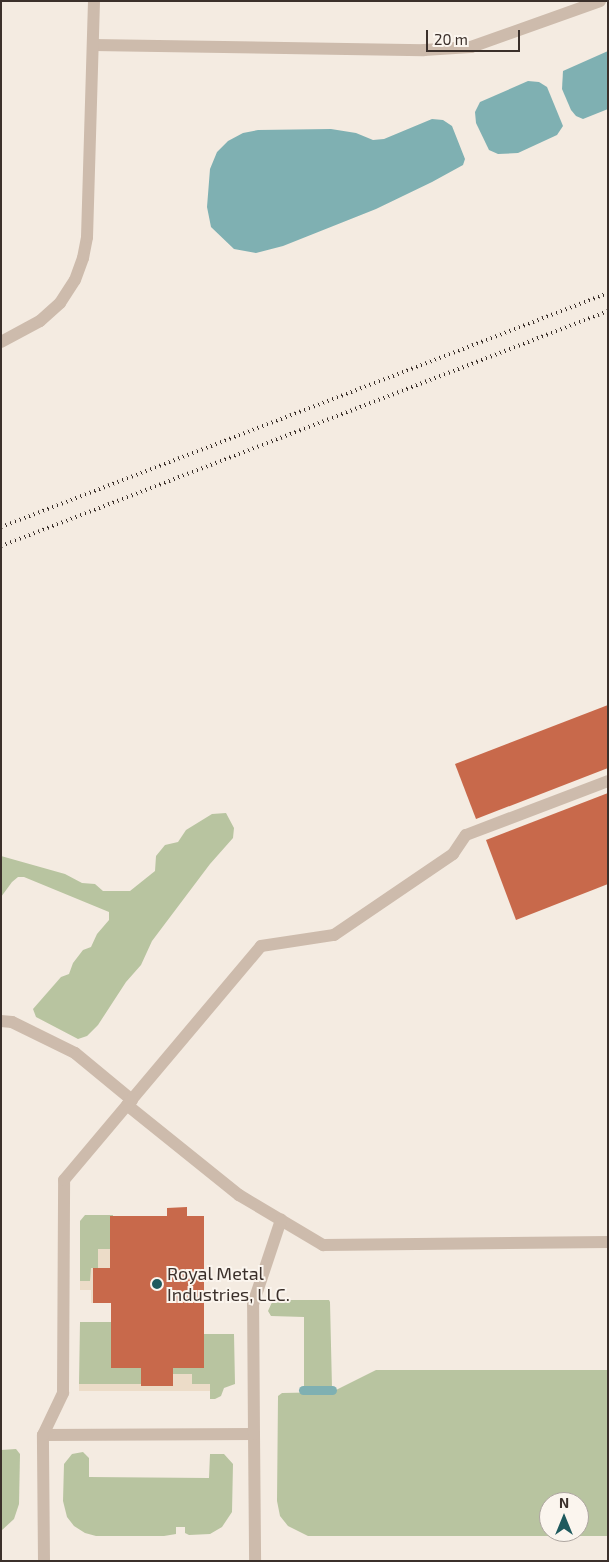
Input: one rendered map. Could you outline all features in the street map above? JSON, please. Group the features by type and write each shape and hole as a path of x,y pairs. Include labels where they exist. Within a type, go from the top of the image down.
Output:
{"lane":[{"path":"1,342 40,321 60,303 75,280 83,258 87,237 94,1"},
{"path":"93,45 424,50 471,47 600,1"},
{"path":"44,1561 44,1435 63,1393 64,1180 261,946 334,935 453,854 466,835 608,781"},
{"path":"1,1021 12,1022 75,1053 129,1102 239,1194 323,1245 608,1242"},
{"path":"255,1561 253,1304 281,1220"},
{"path":"44,1435 254,1434"}],"green space":[{"path":"226,813 234,828 233,838 210,864 152,941 141,965 126,982 98,1025 87,1036 78,1039 36,1017 33,1009 61,977 69,974 73,963 83,950 91,947 97,934 109,920 109,912 24,877 18,877 12,882 1,897 1,856 65,874 82,883 95,884 103,891 130,891 155,871 156,856 165,845 178,842 186,830 212,814"},
{"path":"85,1215 113,1215 110,1249 91,1281 80,1281 80,1221"},
{"path":"273,1300 329,1300 332,1388 304,1388 304,1317 271,1316 268,1311"},
{"path":"80,1322 111,1322 111,1368 141,1368 141,1384 79,1384"},
{"path":"204,1334 234,1334 235,1384 224,1388 221,1396 215,1399 210,1399 210,1384 192,1384 173,1374 173,1368 204,1368"},
{"path":"376,1370 608,1370 608,1536 589,1536 589,1492 539,1492 539,1536 308,1536 288,1526 280,1516 277,1501 278,1396 282,1393 332,1392"},
{"path":"16,1449 20,1454 19,1504 14,1519 1,1531 1,1450"},
{"path":"83,1452 89,1458 89,1477 209,1478 210,1454 224,1454 233,1464 232,1512 222,1527 210,1534 189,1535 185,1533 185,1527 176,1527 176,1534 164,1536 96,1536 85,1533 74,1526 67,1517 63,1501 64,1464 72,1454"}],"shaded area":[{"path":"98,1249 110,1249 111,1303 91,1303 91,1290 80,1290 80,1281 90,1281 91,1268 98,1268"},
{"path":"141,1368 173,1368 173,1374 192,1374 192,1384 210,1384 210,1391 79,1391 79,1384 141,1384"}],"water":[{"path":"608,51 608,109 583,119 576,116 571,110 562,89 563,71"},
{"path":"528,81 539,82 547,87 563,126 557,135 518,153 498,154 489,150 476,123 475,112 480,102"},
{"path":"432,119 443,120 452,126 465,159 463,165 432,182 376,209 283,246 256,253 234,249 211,227 207,207 210,169 217,152 228,141 243,133 258,130 331,129 356,133 373,140 384,139"}],"building":[{"path":"608,705 608,768 476,819 455,764"},
{"path":"608,793 608,884 516,920 486,840"},
{"name":"Royal Metal Industries, LLC.","path":"187,1207 187,1216 204,1216 204,1368 173,1368 173,1386 141,1386 141,1368 111,1368 111,1303 93,1303 93,1268 110,1268 110,1216 167,1216 167,1208"}],"waterway":[{"path":"303,1390 332,1390"}],"railway":[{"path":"1,527 608,293"},
{"path":"1,546 608,311"}],"place":[{"name":"Royal Metal Industries, LLC.","path":"157,1284"}]}
